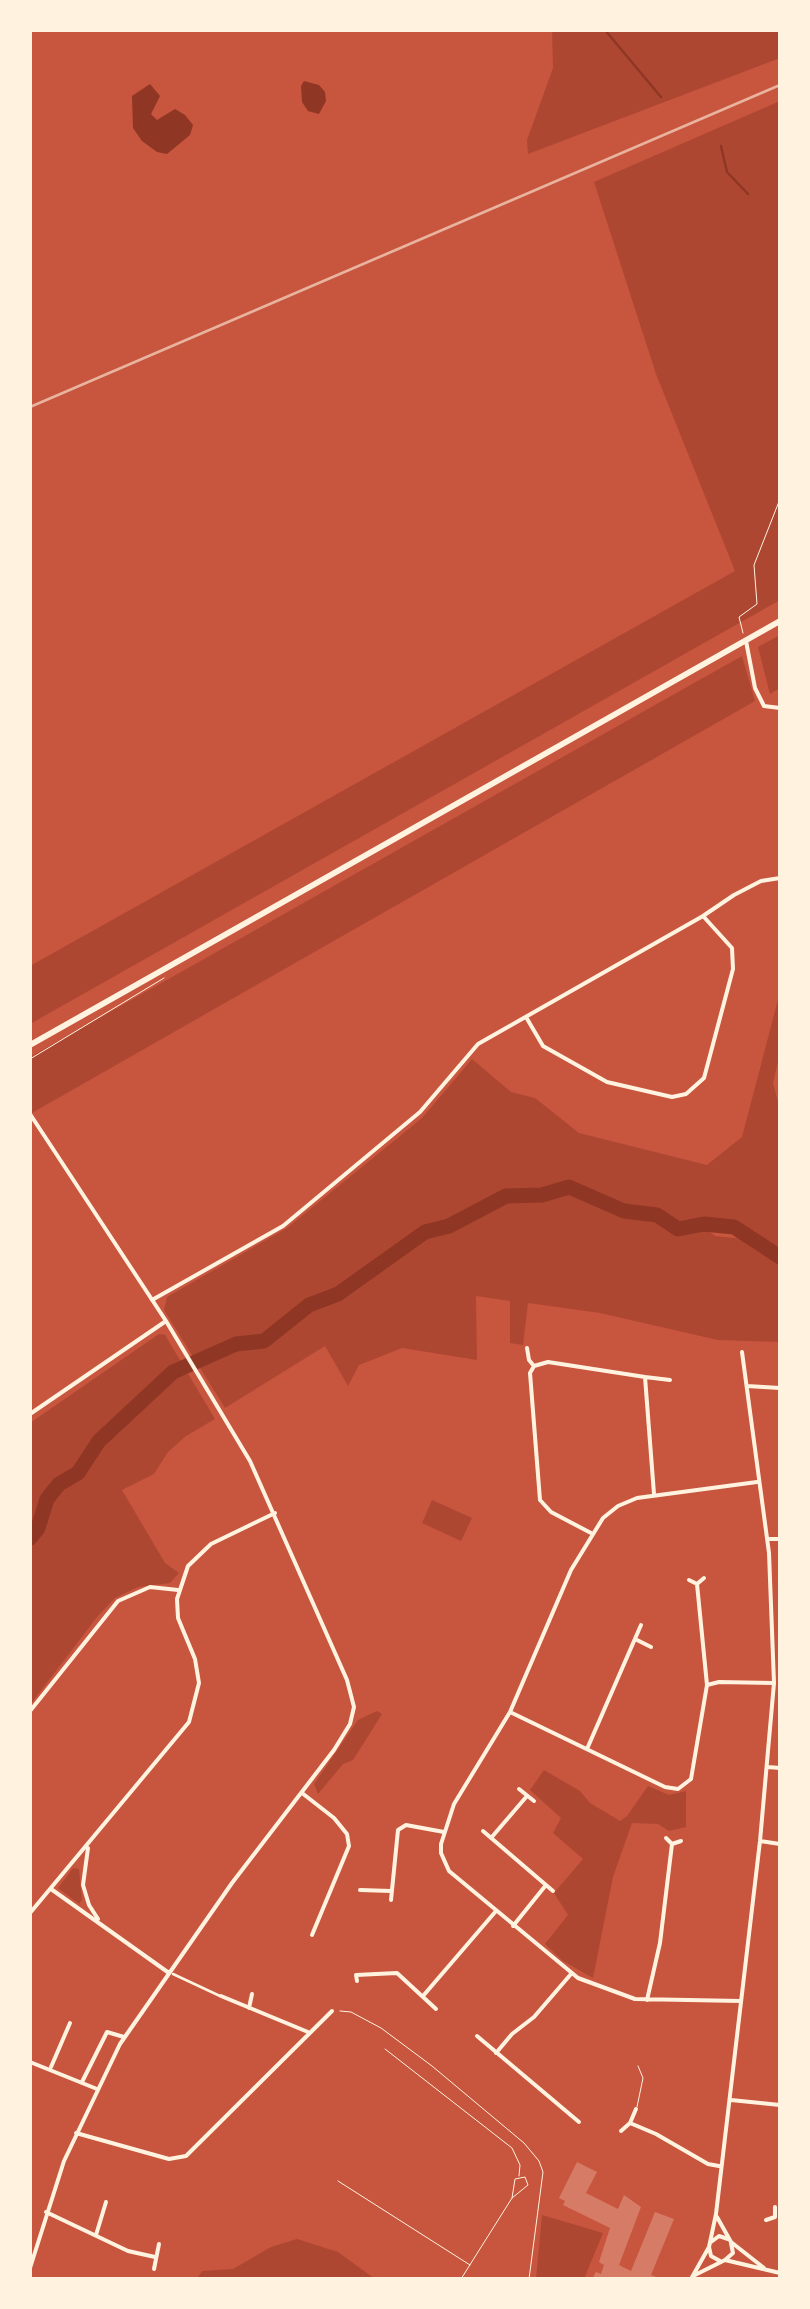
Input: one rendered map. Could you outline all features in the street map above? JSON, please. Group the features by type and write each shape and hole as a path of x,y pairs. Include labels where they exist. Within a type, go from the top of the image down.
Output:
{"main road":[{"path":"30,1045 780,620"}],"street":[{"path":"746,640 755,688 764,706 780,708"},
{"path":"152,1300 283,1226 420,1112 478,1044 734,895 761,881 780,878"},
{"path":"526,1017 543,1046 608,1082 672,1097 686,1094 704,1078 733,969 732,948 703,916"},
{"path":"30,1114 166,1321 250,1460 346,1680 354,1707 342,1740 124,2037 76,2133 30,2268"},
{"path":"30,1414 166,1321"},
{"path":"527,1348 534,1366"},
{"path":"692,2278 709,2245 716,2214 760,1841 774,1684 767,1539 742,1352"},
{"path":"591,1533 550,1512 540,1500 530,1373 534,1366 548,1362 670,1380"},
{"path":"645,1376 654,1496"},
{"path":"747,1386 780,1388"},
{"path":"742,2000 647,2000 614,1994 571,1974 449,1870 441,1853 444,1832 457,1799 510,1712 591,1533 603,1518 618,1506 654,1496 759,1482"},
{"path":"30,1913 183,1732 192,1716 198,1675 178,1618 178,1590 188,1566 212,1544 275,1512"},
{"path":"767,1539 780,1539"},
{"path":"698,1584 704,1578"},
{"path":"688,1580 698,1584"},
{"path":"510,1712 665,1788 681,1788 693,1771 707,1685 698,1584"},
{"path":"30,1711 118,1601 150,1588 178,1590"},
{"path":"588,1748 641,1626"},
{"path":"635,1639 651,1646"},
{"path":"707,1685 774,1684"},
{"path":"768,1767 780,1768"},
{"path":"520,1790 534,1801"},
{"path":"301,1793 334,1818 347,1834 349,1846 312,1936"},
{"path":"491,1838 527,1796"},
{"path":"391,1900 398,1830 406,1825 444,1832"},
{"path":"482,1831 553,1891"},
{"path":"666,1838 672,1844"},
{"path":"672,1844 681,1841"},
{"path":"760,1841 780,1844"},
{"path":"90,1843 83,1866 85,1895 108,1930"},
{"path":"647,2000 660,1943 672,1844"},
{"path":"512,1926 546,1885"},
{"path":"50,1888 170,1973 308,2032"},
{"path":"360,1890 392,1890"},
{"path":"422,1996 496,1911"},
{"path":"356,1981 356,1974 397,1973 436,2009"},
{"path":"496,2053 571,1974"},
{"path":"249,2008 252,1994"},
{"path":"76,2133 169,2159 186,2156 332,2011"},
{"path":"51,2068 70,2023"},
{"path":"82,2082 107,2032 124,2037"},
{"path":"476,2036 579,2122"},
{"path":"30,2062 97,2088"},
{"path":"730,2100 780,2106"},
{"path":"621,2131 630,2123 636,2108"},
{"path":"630,2123 721,2167"},
{"path":"96,2235 106,2202"},
{"path":"774,2217 775,2207"},
{"path":"46,2212 128,2252 155,2257"},
{"path":"692,2278 732,2253 730,2240 716,2214"},
{"path":"766,2220 774,2217"},
{"path":"774,2217 780,2222"},
{"path":"709,2245 719,2236 730,2240 768,2270"},
{"path":"154,2269 159,2244"},
{"path":"709,2245 710,2256 780,2273"}],"lane":[{"path":"636,2108 643,2078 638,2066"}],"path":[{"path":"746,640 739,616 757,604 754,565 780,500"},
{"path":"30,1059 168,976"},
{"path":"332,2011 351,2012 381,2028 524,2143 539,2161 543,2172 529,2279"},
{"path":"384,2050 512,2148 520,2165 512,2198"},
{"path":"461,2279 512,2198 528,2185 519,2176"},
{"path":"338,2181 470,2265"}],"shaded area":[{"path":"552,30 780,30 780,58 528,154 527,140 553,68"},
{"path":"304,81 319,85 325,92 326,101 319,114 308,111 302,102"},
{"path":"150,84 160,96 151,114 157,120 175,109 193,125 190,135 167,154 142,141 133,128 132,96"},
{"path":"780,101 780,600 30,1024 30,966 735,571 656,374 594,182"},
{"path":"780,635 780,688 770,694 758,647"},
{"path":"742,656 755,701 30,1114 30,1057"},
{"path":"780,992 780,1053 773,1083 780,1109 780,1254 734,1225 709,1220 699,1224 715,1236 744,1239 780,1263 780,1342 718,1340 600,1313 528,1303 523,1345 510,1343 510,1301 476,1296 477,1360 402,1348 359,1365 348,1386 325,1346 225,1408 164,1310 167,1297 287,1228 422,1118 472,1059 511,1092 535,1098 579,1133 707,1165 742,1137"},
{"path":"159,1334 165,1335 215,1419 168,1452 154,1474 122,1490 165,1563 179,1573 170,1583 138,1587 115,1598 30,1705 30,1423"},
{"path":"432,1500 472,1518 461,1541 422,1523"},
{"path":"377,1711 382,1714 353,1760 343,1764 318,1794 314,1784 358,1720"},
{"path":"544,1770 620,1821 648,1786 669,1795 686,1791 686,1827 669,1831 658,1824 632,1823 613,1877 593,1978 563,1961 545,1944 568,1915 554,1893 583,1859 553,1833 561,1818 530,1790"},
{"path":"73,1868 79,1869 79,1904 58,1888"},
{"path":"542,2215 603,2233 584,2279 536,2279"},
{"path":"297,2239 338,2252 375,2279 197,2279 202,2271 233,2269 271,2247"}],"building":[{"path":"577,2162 597,2172 586,2193 618,2209 624,2195 641,2207 619,2265 631,2271 655,2212 674,2219 651,2275 661,2279 592,2279 596,2272 601,2274 604,2265 599,2262 610,2228 563,2205 565,2201 559,2198"}],"waterway":[{"path":"605,30 661,97"},
{"path":"721,146 727,172 748,194"},
{"path":"30,1538 38,1528 47,1499 59,1484 78,1473 99,1441 173,1372 236,1344 264,1341 309,1305 338,1294 425,1232 449,1226 506,1196 542,1195 569,1187 624,1211 657,1215 678,1229 704,1224 734,1227 780,1257"}],"railway":[{"path":"30,407 780,85"}]}
